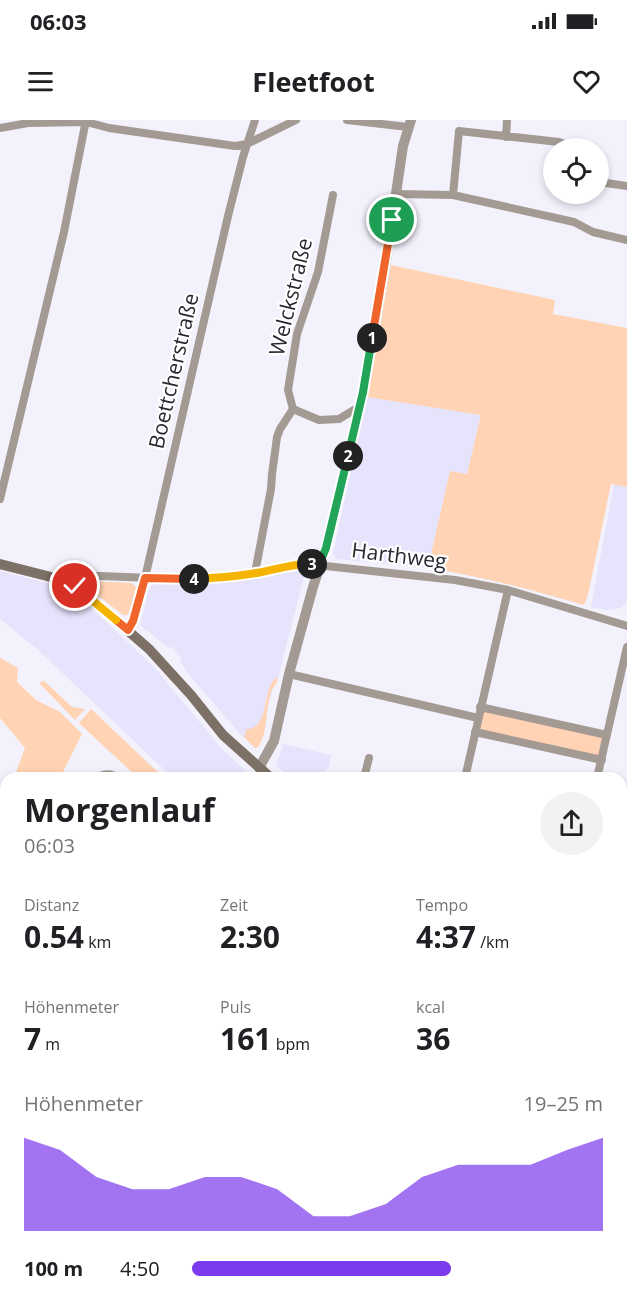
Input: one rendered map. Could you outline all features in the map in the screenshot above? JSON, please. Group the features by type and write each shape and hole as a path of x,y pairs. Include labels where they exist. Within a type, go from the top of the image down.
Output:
{"main road":[{"path":"0,564 55,578 75,586 161,661 223,735 264,772"}],"street":[{"name":"Boettcherstraße","path":"128,630 133,621 145,578 228,216 255,120"},
{"path":"0,128 27,123 86,121 109,128 235,146 248,144 296,120"},
{"path":"259,768 274,741 289,674 329,537 359,407 385,268 403,146 410,124 347,120"},
{"path":"506,137 507,120"},
{"path":"0,499 64,232 86,121"},
{"path":"453,195 459,131 543,140"},
{"path":"609,183 627,186"},
{"path":"396,194 453,195 574,222 593,232 627,240"},
{"name":"Welckstraße","path":"293,409 288,390 297,334 318,273 333,195"},
{"path":"255,573 280,429 293,409 319,420 339,419 359,407"},
{"name":"Harthweg","path":"55,578 73,575 218,578 295,565 319,565 455,580 507,590 627,626"},
{"path":"466,772 507,590"},
{"path":"599,772 625,665 627,647"},
{"path":"289,674 478,718"},
{"path":"480,707 607,735"},
{"path":"475,732 602,760"},
{"path":"365,772 369,758"}],"shaded area":[{"path":"391,265 555,300 553,314 627,328 627,487 611,484 584,605 506,584 428,568 450,471 467,474 481,415 367,397"},
{"path":"367,397 481,415 467,475 450,471 428,568 336,559 333,554"},
{"path":"614,484 627,487 627,602 621,608 606,610 591,607"},
{"path":"299,570 305,573 277,682 269,702 262,739 255,748 190,676 181,663 181,657 170,646 169,648 140,625 148,593 151,586 156,583 209,584 267,577"},
{"path":"0,571 51,584 71,592 84,601 154,667 222,749 247,772 167,772 36,648 0,619"},
{"path":"88,581 131,583 136,587 129,613 123,615 86,586"},
{"path":"0,658 18,668 17,682 36,700 60,712 82,734 63,772 16,772 25,748 0,718"},
{"path":"277,677 270,697 262,740 255,748 244,737 247,729 255,727 260,722 269,690"},
{"path":"44,681 72,707 85,709 75,720 40,684"},
{"path":"480,707 607,735 602,760 475,732"},
{"path":"91,709 158,772 132,772 79,723"},
{"path":"283,744 331,755 329,767 324,772 284,772 276,766"}],"route":[{"path":"75,586 128,630 133,621 145,578 218,578 295,565 319,565 329,537 363,392 392,220"}]}
